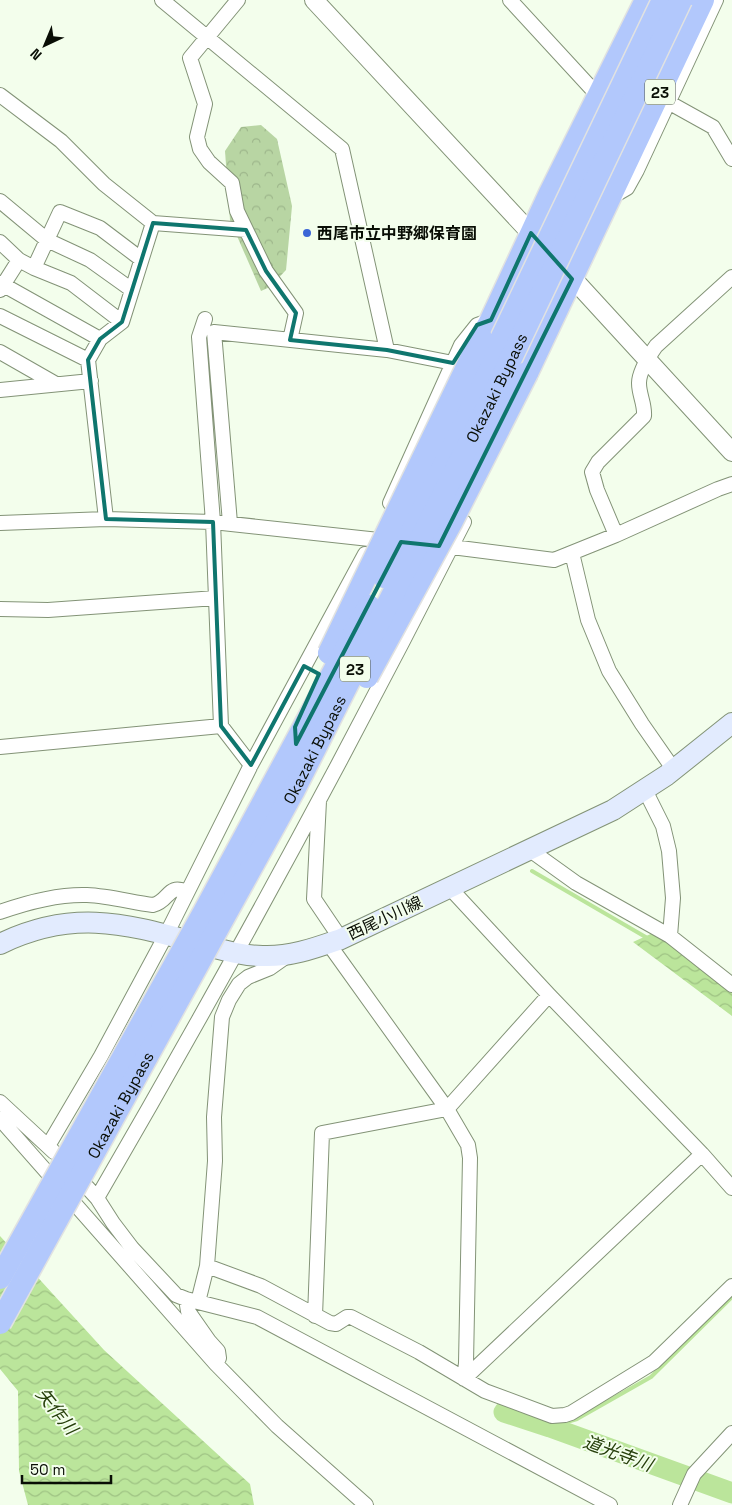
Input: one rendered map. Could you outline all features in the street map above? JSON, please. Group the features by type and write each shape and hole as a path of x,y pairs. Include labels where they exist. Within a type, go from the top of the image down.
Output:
{"highway":[{"name":"23","path":"296,744 295,727 344,621 566,160 646,0"},
{"name":"Okazaki Bypass","path":"0,1278 296,744 363,618 476,392 663,0"},
{"name":"Okazaki Bypass","path":"0,1324 292,792 495,392 681,0"},
{"name":"23","path":"292,792 305,786 387,642 451,523 527,374 703,0"}],"main road":[{"name":"西尾小川線","path":"0,944 29,931 53,925 84,922 121,924 235,954 287,956 335,941 613,810 674,770 732,723"}],"street":[{"path":"162,0 342,149 387,350"},
{"path":"238,0 190,58 205,104 197,137 200,149 209,162 232,182 237,211 266,271 296,313 290,340"},
{"path":"314,0 532,233 732,452"},
{"path":"510,0 591,88"},
{"path":"550,193 551,174 634,0"},
{"path":"614,191 627,188 716,0"},
{"path":"0,95 61,141 104,184 153,223 246,230"},
{"path":"668,102 713,127 732,159"},
{"path":"0,201 47,240 90,260 132,290"},
{"path":"34,268 60,212 100,228 141,259"},
{"path":"106,519 88,360 100,339 122,322 153,223"},
{"path":"0,242 19,260 70,283 122,322"},
{"path":"19,260 1,286 100,339"},
{"path":"616,536 597,490 592,472 598,462 644,416 645,407 639,383 647,360 656,346 732,278"},
{"path":"0,316 88,360"},
{"path":"205,319 199,337 213,522 221,726 251,765"},
{"path":"97,1198 188,1040 320,798 451,547 538,375 551,339 553,319"},
{"path":"48,1146 101,1056 166,935 251,765 373,540 462,345 476,325 486,329"},
{"path":"230,524 214,332 387,350 453,363"},
{"path":"0,352 56,384"},
{"path":"0,390 91,381"},
{"path":"0,523 106,519 213,522 451,547 554,560 616,536 732,484"},
{"path":"572,553 588,620 609,671 642,724 674,770"},
{"path":"1,605 48,610 216,598"},
{"path":"0,747 221,726"},
{"path":"645,790 663,826 668,851 673,898 670,936"},
{"path":"320,798 314,899 335,941 447,1109 468,1145 470,1158 466,1363 464,1378"},
{"path":"530,850 576,883 670,936 732,985"},
{"path":"0,912 42,899 65,896 88,895 153,905 160,903 175,888 187,892"},
{"path":"449,888 702,1154 732,1188"},
{"path":"216,1364 219,1358 218,1351 188,1311 207,1266 215,1161 214,1117 222,1017 228,1000 239,984 248,977 270,968 287,956"},
{"path":"315,1316 322,1133 447,1109 549,994"},
{"path":"0,1102 48,1146 97,1198 132,1248 176,1295 192,1301 257,1317 610,1505"},
{"path":"0,1119 216,1364 277,1426 366,1505"},
{"path":"464,1378 702,1154"},
{"path":"207,1266 261,1286 315,1316 336,1324 347,1317 351,1317 494,1394 552,1416 565,1415 654,1362 732,1286"},
{"path":"680,1505 692,1480 732,1433"}],"highlighted area":[{"path":"153,223 246,230 266,271 296,313 290,340 387,350 453,363 477,325 491,320 531,233 572,279 439,546 401,542 296,744 295,727 319,674 304,666 251,765 221,726 213,522 106,519 88,360 100,339 122,322"}],"green space":[{"path":"261,125 277,139 292,206 286,270 270,287 261,291 230,220 225,151 241,127"}],"water":[{"path":"655,932 732,992 732,1016 633,942"},
{"name":"矢作川","path":"0,1236 104,1350 250,1484 254,1505 28,1505 19,1471 18,1391 0,1369"}],"waterway":[{"path":"532,871 649,939"},
{"path":"550,1427 577,1419 651,1377 732,1297"},
{"name":"道光寺川","path":"504,1412 732,1493"}],"place":[{"name":"西尾市立中野郷保育園","path":"307,233"}]}
